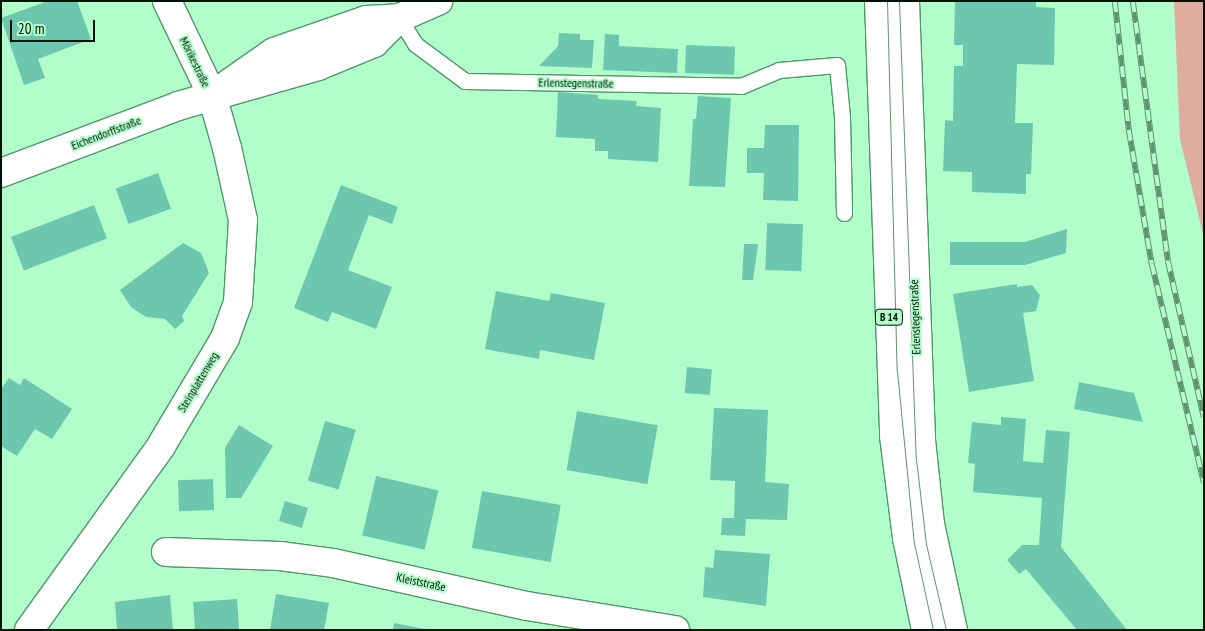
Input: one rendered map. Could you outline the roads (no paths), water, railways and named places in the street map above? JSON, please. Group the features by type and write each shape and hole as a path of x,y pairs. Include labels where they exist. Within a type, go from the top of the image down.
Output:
{"street":[{"name":"Mörikestraße","path":"167,1 212,95"},
{"name":"Eichendorffstraße","path":"1,173 212,95 274,52 366,20 399,18 438,1"},
{"name":"Erlenstegenstraße","path":"879,1 899,230 906,414 904,525 926,630"},
{"name":"Erlenstegenstraße","path":"899,230 905,1"},
{"name":"Steinplattenweg","path":"29,630 161,446 225,338 238,302 243,220 212,95"},
{"name":"Erlenstegenstraße","path":"906,414 952,630"},
{"name":"Kleiststraße","path":"166,552 280,556 333,563 528,606 675,630"}],"lane":[{"name":"Erlenstegenstraße","path":"399,18 415,44 465,81 741,86 779,70 837,65 844,214"}],"tram line":[{"path":"887,1 897,371 914,543 933,630"},
{"path":"899,1 916,459 926,544 946,630"}],"railway":[{"path":"1115,1 1129,130 1152,264 1204,483"},
{"path":"1133,1 1168,261 1204,417"}]}
